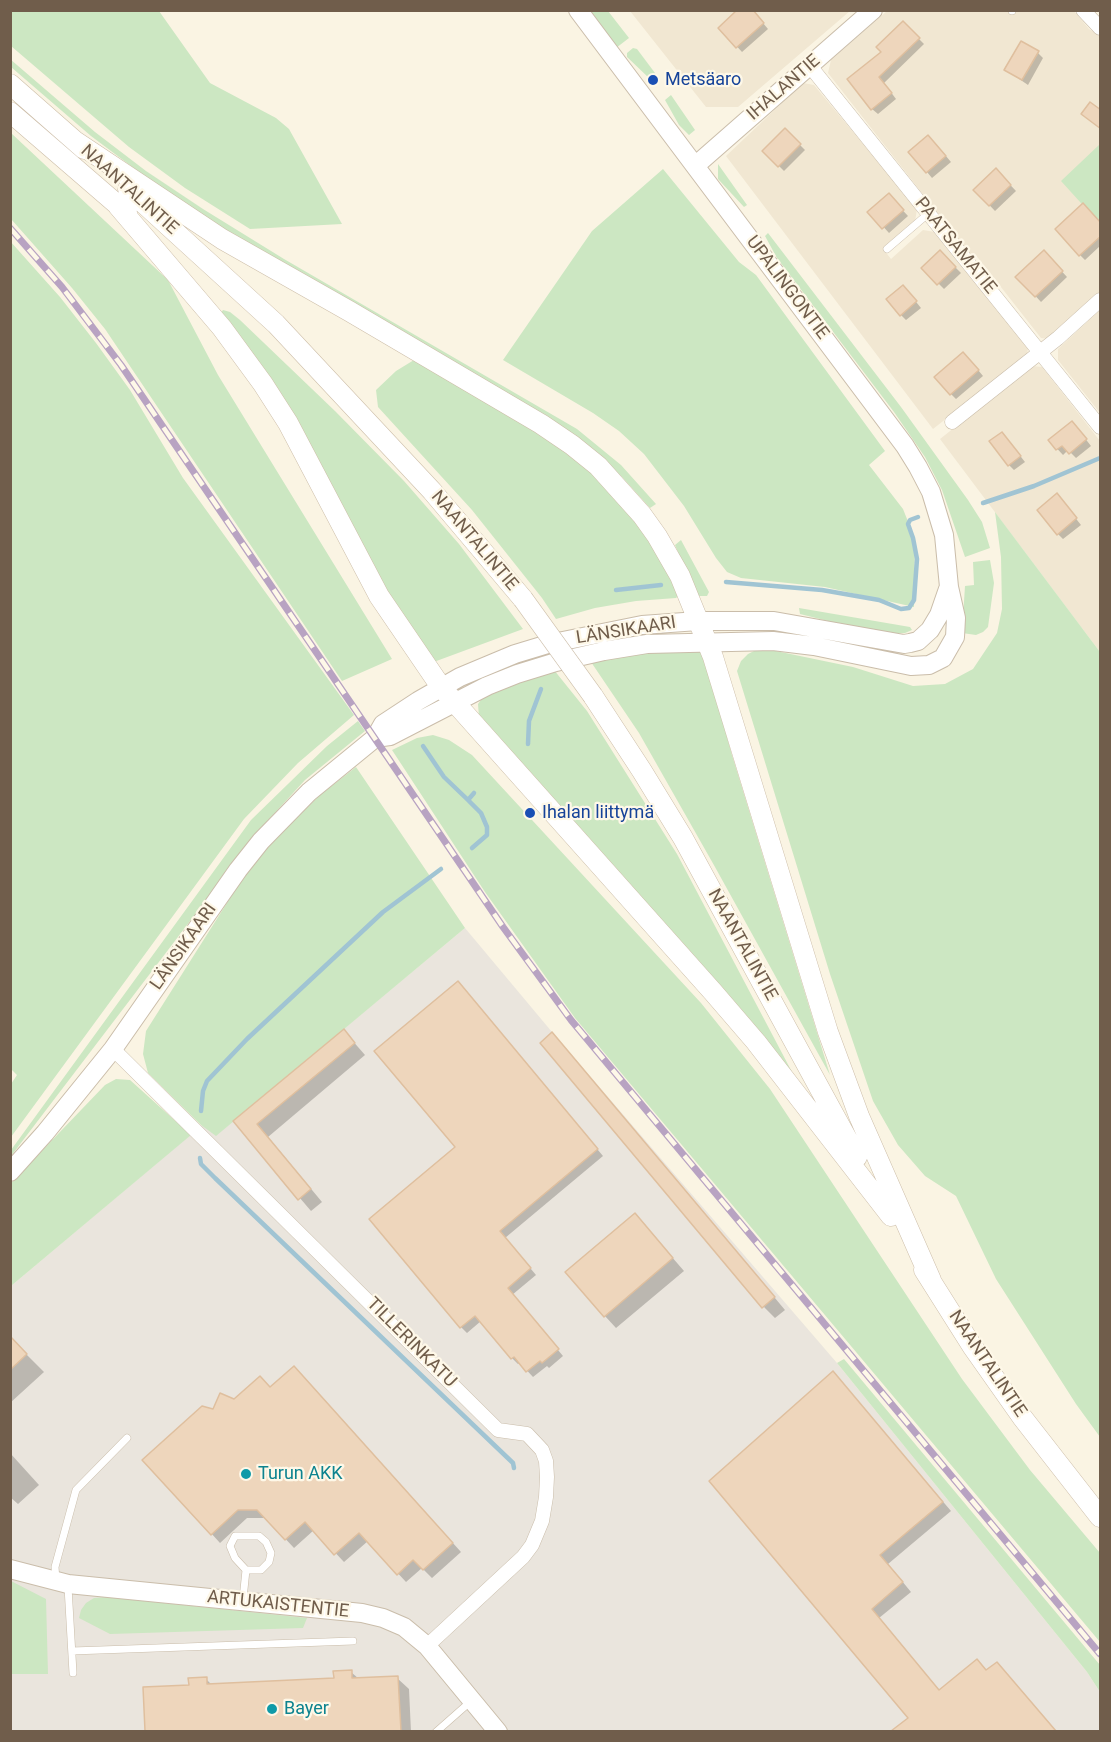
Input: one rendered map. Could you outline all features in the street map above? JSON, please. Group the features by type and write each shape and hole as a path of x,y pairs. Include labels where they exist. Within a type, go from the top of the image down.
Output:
{"main road":[{"name":"NAANTALINTIE","path":"10,84 276,324 432,491 523,599 593,696 683,838 891,1216 972,1346 1022,1417 1101,1517"},
{"name":"NAANTALINTIE","path":"10,112 118,206 191,263 268,334 346,399"},
{"path":"75,141 222,239 542,424 598,466 617,485 657,536 680,576 707,642 828,1032 859,1116 931,1280"},
{"path":"118,206 201,302 263,384 288,423 379,596 441,687 741,1025 891,1216"}],"street":[{"name":"UPALINGONTIE","path":"578,10 905,446 931,492 939,514 946,551 949,587 956,618 953,643 943,658 937,663 911,666"},
{"name":"IHALANTIE","path":"695,166 873,10"},
{"path":"1083,10 1101,28"},
{"name":"PAATSAMATIE","path":"810,66 1101,427"},
{"path":"952,422 1101,300"},
{"name":"UPALINGONTIE","path":"904,644 918,641 930,630 939,615 949,587"},
{"name":"LÄNSIKAARI","path":"10,1172 113,1049 238,870 261,842 309,792 375,738 382,724 441,687 514,654 548,644 642,625 698,621 774,621 904,644"},
{"name":"LÄNSIKAARI","path":"375,738 390,736 487,686 556,662 647,644 773,641 814,646 911,666"},
{"name":"TILLERINKATU","path":"113,1049 498,1430 527,1434 542,1450 546,1461 546,1497 542,1521 532,1545 523,1557 427,1646"},
{"name":"ARTUKAISTENTIE","path":"10,1569 62,1583 373,1616 404,1627 427,1646 498,1731"}],"lane":[{"path":"887,249 929,213"},
{"path":"73,1673 62,1583 55,1567 76,1490 127,1438"},
{"path":"243,1602 246,1570 235,1558 231,1546 234,1536 260,1536 271,1553 269,1562 261,1570 246,1570"},
{"path":"72,1651 353,1641"},
{"path":"436,1731 472,1700"}],"shaded area":[{"path":"630,11 850,11 738,107 706,107"},
{"path":"887,11 1074,11 1089,29 1100,36 1100,292 1050,339 1041,338 975,254 969,253 828,73 831,60"},
{"path":"803,83 814,85 917,209 915,222 884,250 891,259 923,230 935,232 1028,348 1027,355 933,429 726,156"},
{"path":"1100,310 1100,413 1058,360 1058,349"},
{"path":"1032,366 1042,367 1100,441 1100,652 940,439"},
{"path":"465,928 837,1363 1087,1672 1100,1692 1100,1732 11,1732 11,1286 202,1125 216,1135"}],"green space":[{"path":"11,10 159,11 210,83 276,118 289,129 342,224 250,229 185,188 129,147 11,46"},
{"path":"589,11 608,11 629,38 616,48"},
{"path":"633,48 637,49 655,73 649,78 627,57 627,53"},
{"path":"10,59 95,132 146,171 203,209 284,259 577,429 621,465 656,504 650,508 622,477 570,434 244,242 143,175 91,136 11,67"},
{"path":"671,95 695,130 689,135 679,125 665,100"},
{"path":"11,133 168,280 218,375 392,659 342,681 105,329 11,219"},
{"path":"1100,146 1100,224 1061,181"},
{"path":"718,164 747,205 744,207 718,179"},
{"path":"663,169 739,262 756,275 885,451 869,465 903,509 915,539 914,607 825,587 741,578 727,572 684,506 644,454 619,431 593,413 503,360 592,231"},
{"path":"768,233 901,407 968,500 982,522 990,548 965,557 942,490 925,457 894,412 777,258 765,236"},
{"path":"10,241 60,297 96,343 130,390 183,478 354,715 298,763 244,819 11,1137 11,1084 17,1075 10,1068"},
{"path":"223,310 230,312 240,320 404,481 459,544 523,629 431,663 220,314"},
{"path":"414,360 558,444 591,472 641,527 662,559 679,595 676,598 636,601 595,608 556,619 472,510 378,407 376,390 396,371"},
{"path":"995,512 1100,652 1100,1437 1076,1404 996,1279 956,1196 925,1176 898,1145 873,1101 830,974 737,671 741,661 758,649 853,667 913,686 945,684 973,669 997,633 1002,609 1001,557"},
{"path":"681,540 709,592 707,596 698,596 694,591 675,545"},
{"path":"990,560 994,583 988,627 976,635 962,633 965,586 974,585 973,562"},
{"path":"799,608 910,627 912,630 905,633 891,633 844,625 800,614"},
{"path":"700,651 705,657 732,755 830,1075 639,733 591,662 629,653"},
{"path":"554,670 587,711 677,854 792,1072 479,717 478,704 485,694"},
{"path":"358,721 365,731 305,780 261,828 11,1156 11,1150 251,820 327,746"},
{"path":"433,735 449,740 472,755 701,1003 770,1089 962,1379 1030,1470 1100,1553 1100,1642 575,1018 485,892 392,750 417,738"},
{"path":"356,767 465,928 216,1136 201,1125 148,1073 143,1054 146,1031 244,876 270,844 320,795"},
{"path":"116,1079 130,1080 191,1135 11,1286 11,1183 105,1085"},
{"path":"844,1359 1100,1665 1100,1692 1087,1672 837,1363"},
{"path":"11,1581 46,1599 48,1674 11,1674"},
{"path":"106,1597 307,1618 303,1628 110,1634 79,1618 86,1603 94,1598"}],"building":[{"path":"737,10 753,10 764,23 736,48 718,28"},
{"path":"903,21 920,38 879,77 892,93 871,110 847,79 881,52 876,47"},
{"path":"1021,41 1039,51 1022,80 1004,70"},
{"path":"1090,102 1101,110 1101,129 1081,114"},
{"path":"785,128 801,144 778,167 762,151"},
{"path":"928,135 946,156 926,173 908,152"},
{"path":"996,168 1011,185 989,206 973,190"},
{"path":"889,193 904,210 882,229 867,212"},
{"path":"1083,203 1101,223 1101,236 1079,256 1055,229"},
{"path":"940,250 956,267 937,285 921,268"},
{"path":"1044,250 1063,271 1035,297 1015,277"},
{"path":"903,285 917,301 900,316 886,299"},
{"path":"963,352 979,370 950,395 934,377"},
{"path":"1072,421 1087,439 1069,454 1062,446 1056,450 1048,440"},
{"path":"1002,432 1021,456 1008,466 989,441"},
{"path":"1057,493 1077,518 1057,535 1037,510"},
{"path":"458,981 598,1149 500,1231 531,1268 508,1288 559,1349 526,1372 514,1357 511,1359 475,1316 460,1328 369,1219 455,1147 374,1051"},
{"path":"344,1029 355,1043 257,1124 311,1189 298,1200 233,1121"},
{"path":"552,1032 775,1297 762,1308 540,1043"},
{"path":"635,1213 673,1258 604,1317 565,1272"},
{"path":"10,1336 27,1354 10,1370"},
{"name":"Turun AKK","path":"294,1366 453,1543 423,1570 413,1560 397,1575 359,1533 334,1555 305,1522 285,1540 257,1510 238,1510 211,1535 142,1460 202,1406 213,1409 220,1393 234,1399 260,1376 270,1387"},
{"path":"833,1371 943,1502 880,1555 903,1582 872,1609 939,1690 977,1659 986,1670 997,1662 1056,1731 891,1731 908,1718 709,1481"},
{"name":"Bayer","path":"352,1670 352,1678 398,1676 401,1731 145,1731 143,1687 189,1685 188,1678 207,1677 207,1684 334,1678 333,1671"}],"waterway":[{"path":"983,503 1034,486 1100,458"},
{"path":"726,582 822,590 879,600 901,609 909,608 914,600 917,559 908,524 910,520 918,517"},
{"path":"616,590 661,585"},
{"path":"528,744 529,721 541,689"},
{"path":"423,746 444,777 468,800"},
{"path":"472,848 487,835 487,827 481,813 468,800 474,793"},
{"path":"201,1111 203,1091 207,1081 247,1039 383,912 441,869"},
{"path":"200,1158 201,1164 215,1178 513,1463 514,1468"}],"railway":[{"path":"10,228 62,287 121,365 503,927 571,1020 1100,1654"}],"place":[{"name":"Metsäaro","path":"653,80"},
{"name":"Ihalan liittymä","path":"530,813"},
{"name":"Turun AKK","path":"246,1474"},
{"name":"Bayer","path":"272,1709"}]}
